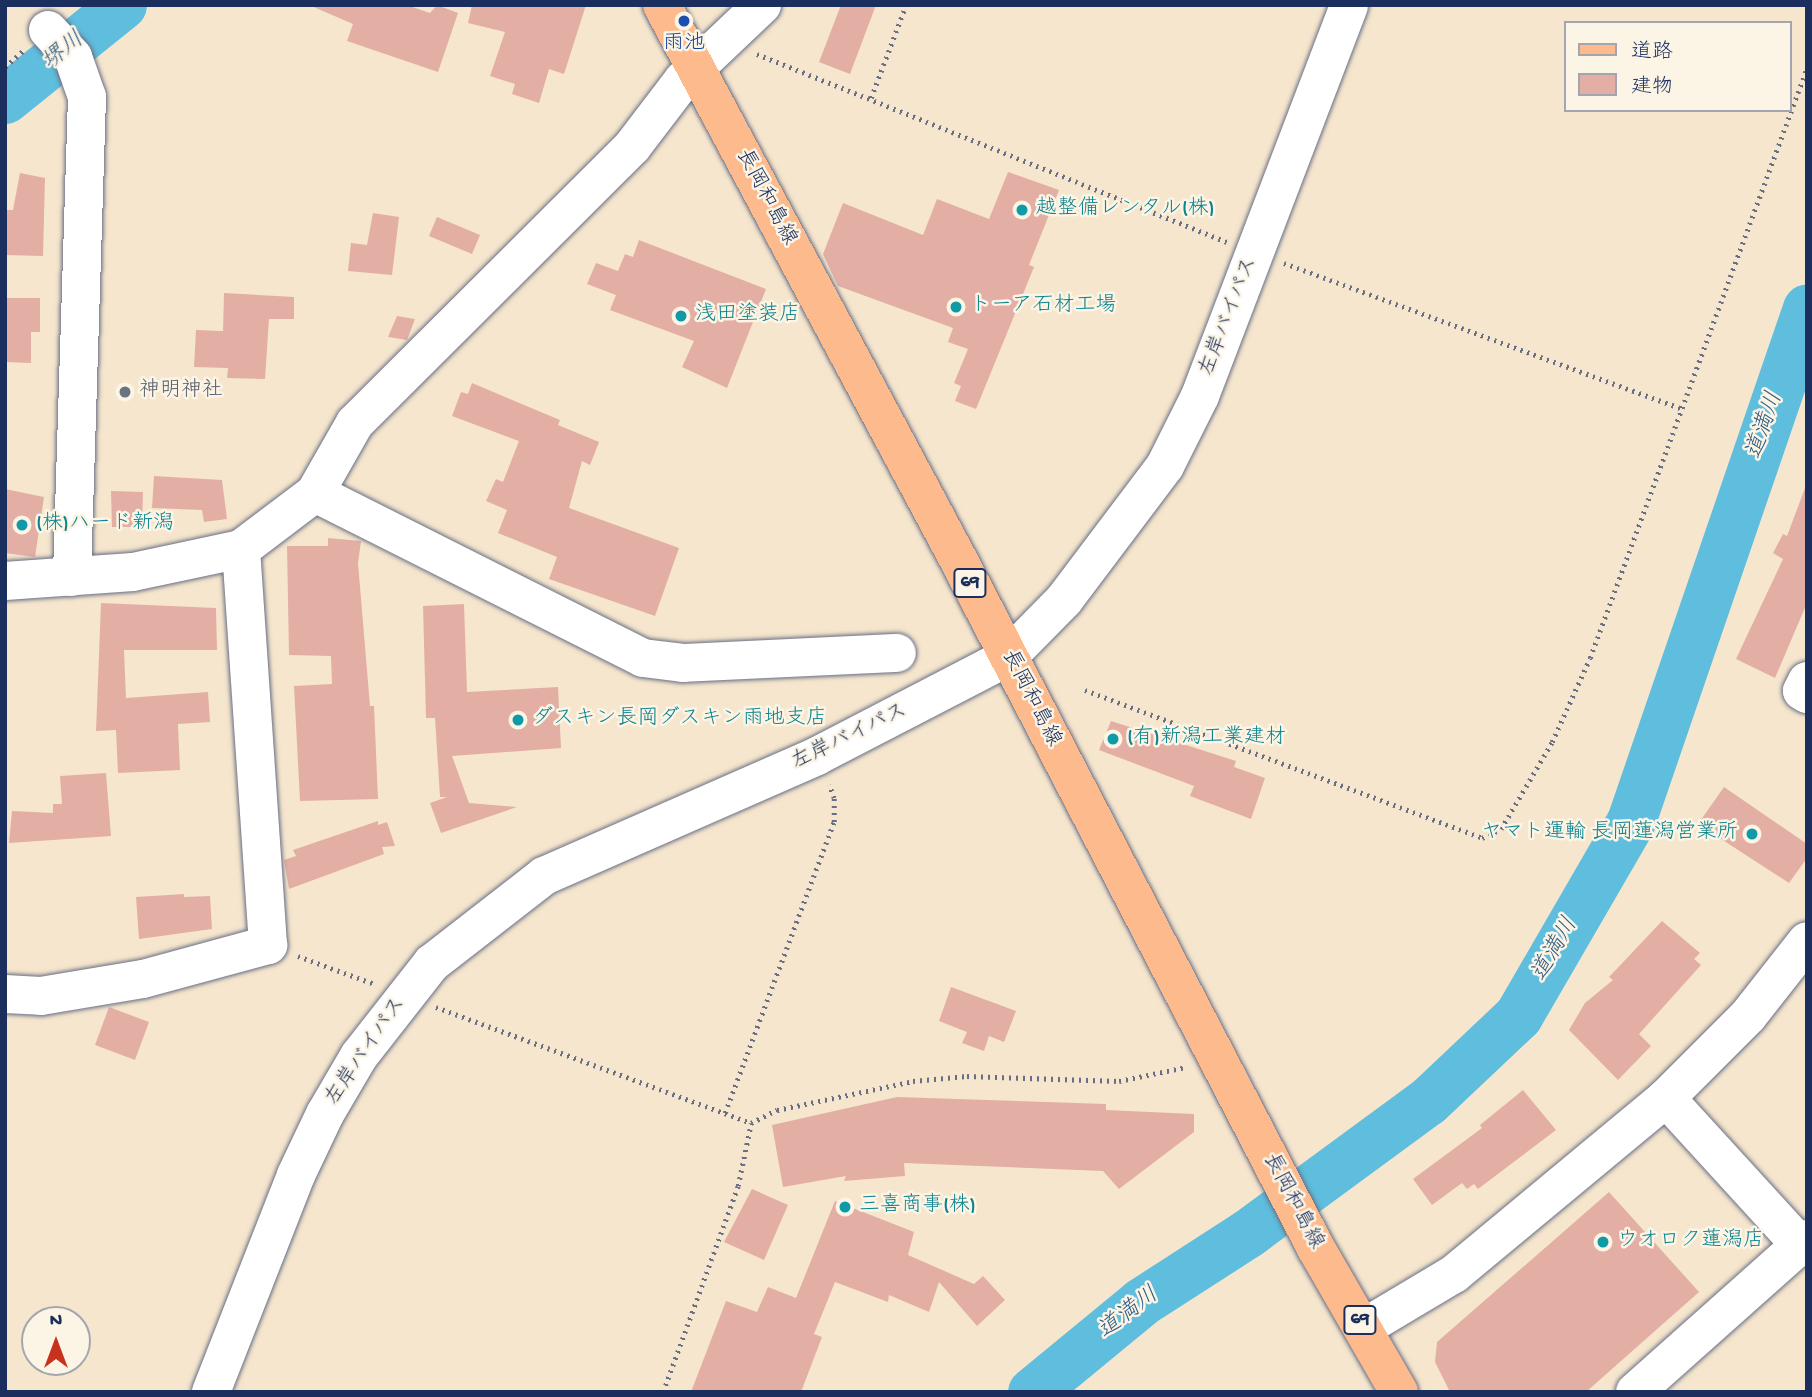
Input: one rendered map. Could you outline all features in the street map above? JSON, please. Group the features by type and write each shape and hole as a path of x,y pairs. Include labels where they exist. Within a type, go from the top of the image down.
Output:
{"main road":[{"name":"長岡和島線","path":"662,5 1008,657 1317,1250 1365,1327 1399,1392"}],"street":[{"path":"5,581 72,577 191,563 242,549 315,493 355,423 632,147 695,70 727,43 762,5"},
{"name":"左岸バイパス","path":"211,1392 296,1175 325,1114 404,995 432,963 544,876 817,756 1008,657 1063,600 1165,466 1200,396 1349,5"},
{"path":"48,30 73,57 87,97 72,577"},
{"path":"315,493 643,658 683,663 897,653"},
{"path":"5,994 41,996 144,979 268,945 242,549"},
{"path":"1807,681 1802,691 1807,694"},
{"path":"1365,1327 1454,1274 1666,1098 1748,1016 1807,941"},
{"path":"1635,1392 1803,1242 1666,1098"}],"path":[{"path":"871,98 906,5"},
{"path":"727,43 871,98 1255,254 1681,408"},
{"path":"1791,111 1807,68"},
{"path":"1085,690 1482,838 1502,829 1552,743 1590,658 1791,112"},
{"path":"725,1113 834,822 834,798 817,756"},
{"path":"268,945 751,1123 777,1110 912,1081 967,1076 1119,1081 1216,1058"},
{"path":"663,1392 738,1186 751,1123"}],"building":[{"path":"309,5 407,5 430,13 437,5 458,13 438,72 347,41 353,24"},
{"path":"472,5 586,5 564,74 549,69 539,103 512,94 515,84 490,76 505,32 468,23"},
{"path":"841,5 876,5 850,74 819,62"},
{"name":"トーア石材工場","path":"1008,172 1059,190 1029,265 1034,267 976,409 955,401 961,386 954,383 968,349 948,342 953,328 838,286 823,254 843,203 923,235 937,199 989,219"},
{"path":"20,173 45,178 43,256 5,255 7,210 13,210"},
{"path":"373,213 399,217 392,275 348,271 351,243 367,245"},
{"path":"437,217 480,235 472,254 429,236"},
{"path":"639,240 766,289 727,388 682,367 694,341 610,310 616,295 587,284 596,263 618,271 625,254 633,257"},
{"path":"224,293 294,297 294,319 269,319 265,379 227,378 228,368 194,367 196,330 223,331"},
{"path":"5,298 40,298 40,332 31,332 31,363 5,362"},
{"path":"397,316 415,319 407,340 388,337"},
{"path":"472,383 560,420 558,425 599,442 590,465 582,461 569,508 679,548 655,616 549,579 557,557 498,533 507,510 486,501 496,479 503,482 519,441 452,416 461,392 468,394"},
{"path":"154,476 222,480 227,519 204,522 202,510 152,508"},
{"path":"1805,488 1807,603 1775,678 1736,659 1783,559 1773,553 1783,534 1787,536"},
{"name":"(株)ハード新潟","path":"5,489 44,497 35,557 5,553"},
{"path":"111,491 143,492 142,527 112,527"},
{"path":"328,538 361,541 358,563 370,706 374,706 378,799 300,801 294,686 332,684 331,656 289,655 287,546 328,546"},
{"path":"101,603 216,608 217,650 124,650 126,698 208,692 210,722 178,724 180,770 118,773 116,730 96,731"},
{"path":"464,604 467,692 558,687 561,748 452,756 469,803 517,807 441,833 430,803 447,797 440,797 435,718 426,718 423,606"},
{"path":"1111,721 1236,761 1234,767 1265,778 1251,819 1190,796 1194,786 1099,750"},
{"path":"106,773 111,836 9,843 12,811 53,813 53,804 62,804 60,776"},
{"name":"ヤマト運輸 長岡蓮潟営業所","path":"1724,787 1807,844 1807,858 1789,883 1698,824"},
{"path":"378,821 378,825 387,822 395,846 382,847 384,854 289,889 284,860 296,856 293,850"},
{"path":"184,894 184,897 210,896 212,929 139,939 136,897"},
{"path":"1662,921 1700,953 1694,959 1701,965 1639,1034 1651,1046 1618,1080 1569,1030 1585,1003 1613,980 1609,977"},
{"path":"951,987 1016,1011 1004,1042 989,1036 984,1051 962,1043 967,1032 939,1021"},
{"path":"109,1007 149,1022 135,1060 95,1045"},
{"path":"1523,1090 1556,1130 1478,1189 1474,1184 1467,1189 1462,1183 1432,1205 1413,1179 1482,1128 1480,1125"},
{"name":"三喜商事(株)","path":"897,1097 1106,1104 1106,1110 1194,1114 1194,1132 1119,1189 1103,1171 904,1163 905,1176 844,1181 846,1176 783,1187 772,1125"},
{"path":"752,1189 788,1205 764,1260 724,1242"},
{"name":"ウオロク蓮潟店","path":"1609,1192 1699,1292 1586,1392 1450,1392 1435,1362 1437,1342"},
{"path":"835,1201 914,1232 908,1255 974,1284 983,1276 1005,1300 977,1326 939,1282 929,1312 889,1295 888,1302 835,1282 814,1334 822,1337 801,1392 691,1392 726,1301 757,1312 768,1287 796,1298"}],"waterway":[{"name":"堺川","path":"5,99 122,5"},
{"name":"道満川","path":"1032,1392 1141,1302 1248,1233 1428,1101 1518,1016 1631,821 1807,308"}],"place":[{"name":"雨池","path":"684,21"},
{"name":"越整備レンタル(株)","path":"1022,210"},
{"name":"トーア石材工場","path":"956,307"},
{"name":"浅田塗装店","path":"681,316"},
{"name":"神明神社","path":"125,392"},
{"name":"(株)ハード新潟","path":"22,525"},
{"name":"ダスキン長岡ダスキン雨地支店","path":"518,720"},
{"name":"(有)新潟工業建材","path":"1113,739"},
{"name":"ヤマト運輸 長岡蓮潟営業所","path":"1752,834"},
{"name":"三喜商事(株)","path":"845,1207"},
{"name":"ウオロク蓮潟店","path":"1603,1242"}]}
